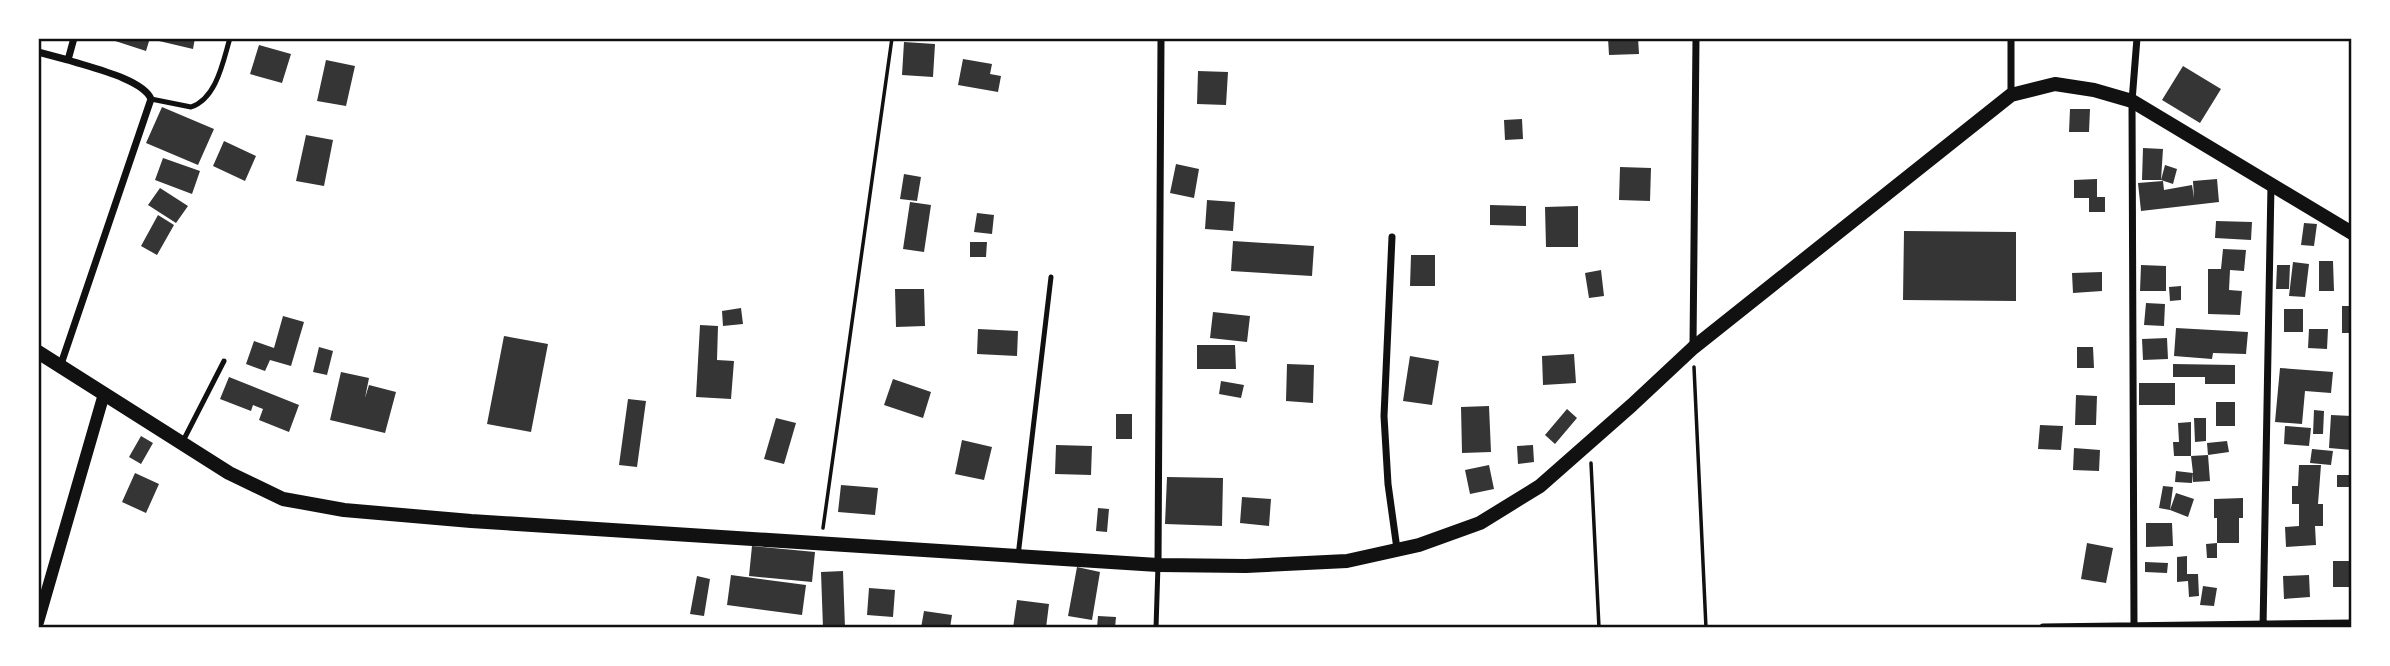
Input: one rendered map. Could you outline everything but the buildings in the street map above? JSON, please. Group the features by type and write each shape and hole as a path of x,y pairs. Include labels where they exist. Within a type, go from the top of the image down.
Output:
{"main road":[{"path":"38,352 229,473 283,499 344,510 471,521 1158,565 1246,566 1347,561 1419,545 1480,523 1540,486 1693,348 2011,95 2055,84 2094,90 2132,101 2351,233"}],"street":[{"path":"68,60 74,38"},
{"path":"1158,565 1161,38"},
{"path":"1693,348 1696,38"},
{"path":"2011,38 2011,95"},
{"path":"2134,627 2132,101 2137,38"},
{"path":"38,52 132,82 145,89 150,99 60,366"},
{"path":"2263,626 2271,185"},
{"path":"1392,237 1384,416 1388,484 1397,550"},
{"path":"38,622 104,394"},
{"path":"2043,627 2351,623"}],"lane":[{"path":"150,99 191,107 198,105 217,78 230,38"},
{"path":"1017,556 1051,277"},
{"path":"182,443 224,361"},
{"path":"1156,628 1158,565"}],"path":[{"path":"821,544 892,38"},
{"path":"1693,348 1706,628"},
{"path":"1590,440 1599,628"}]}
